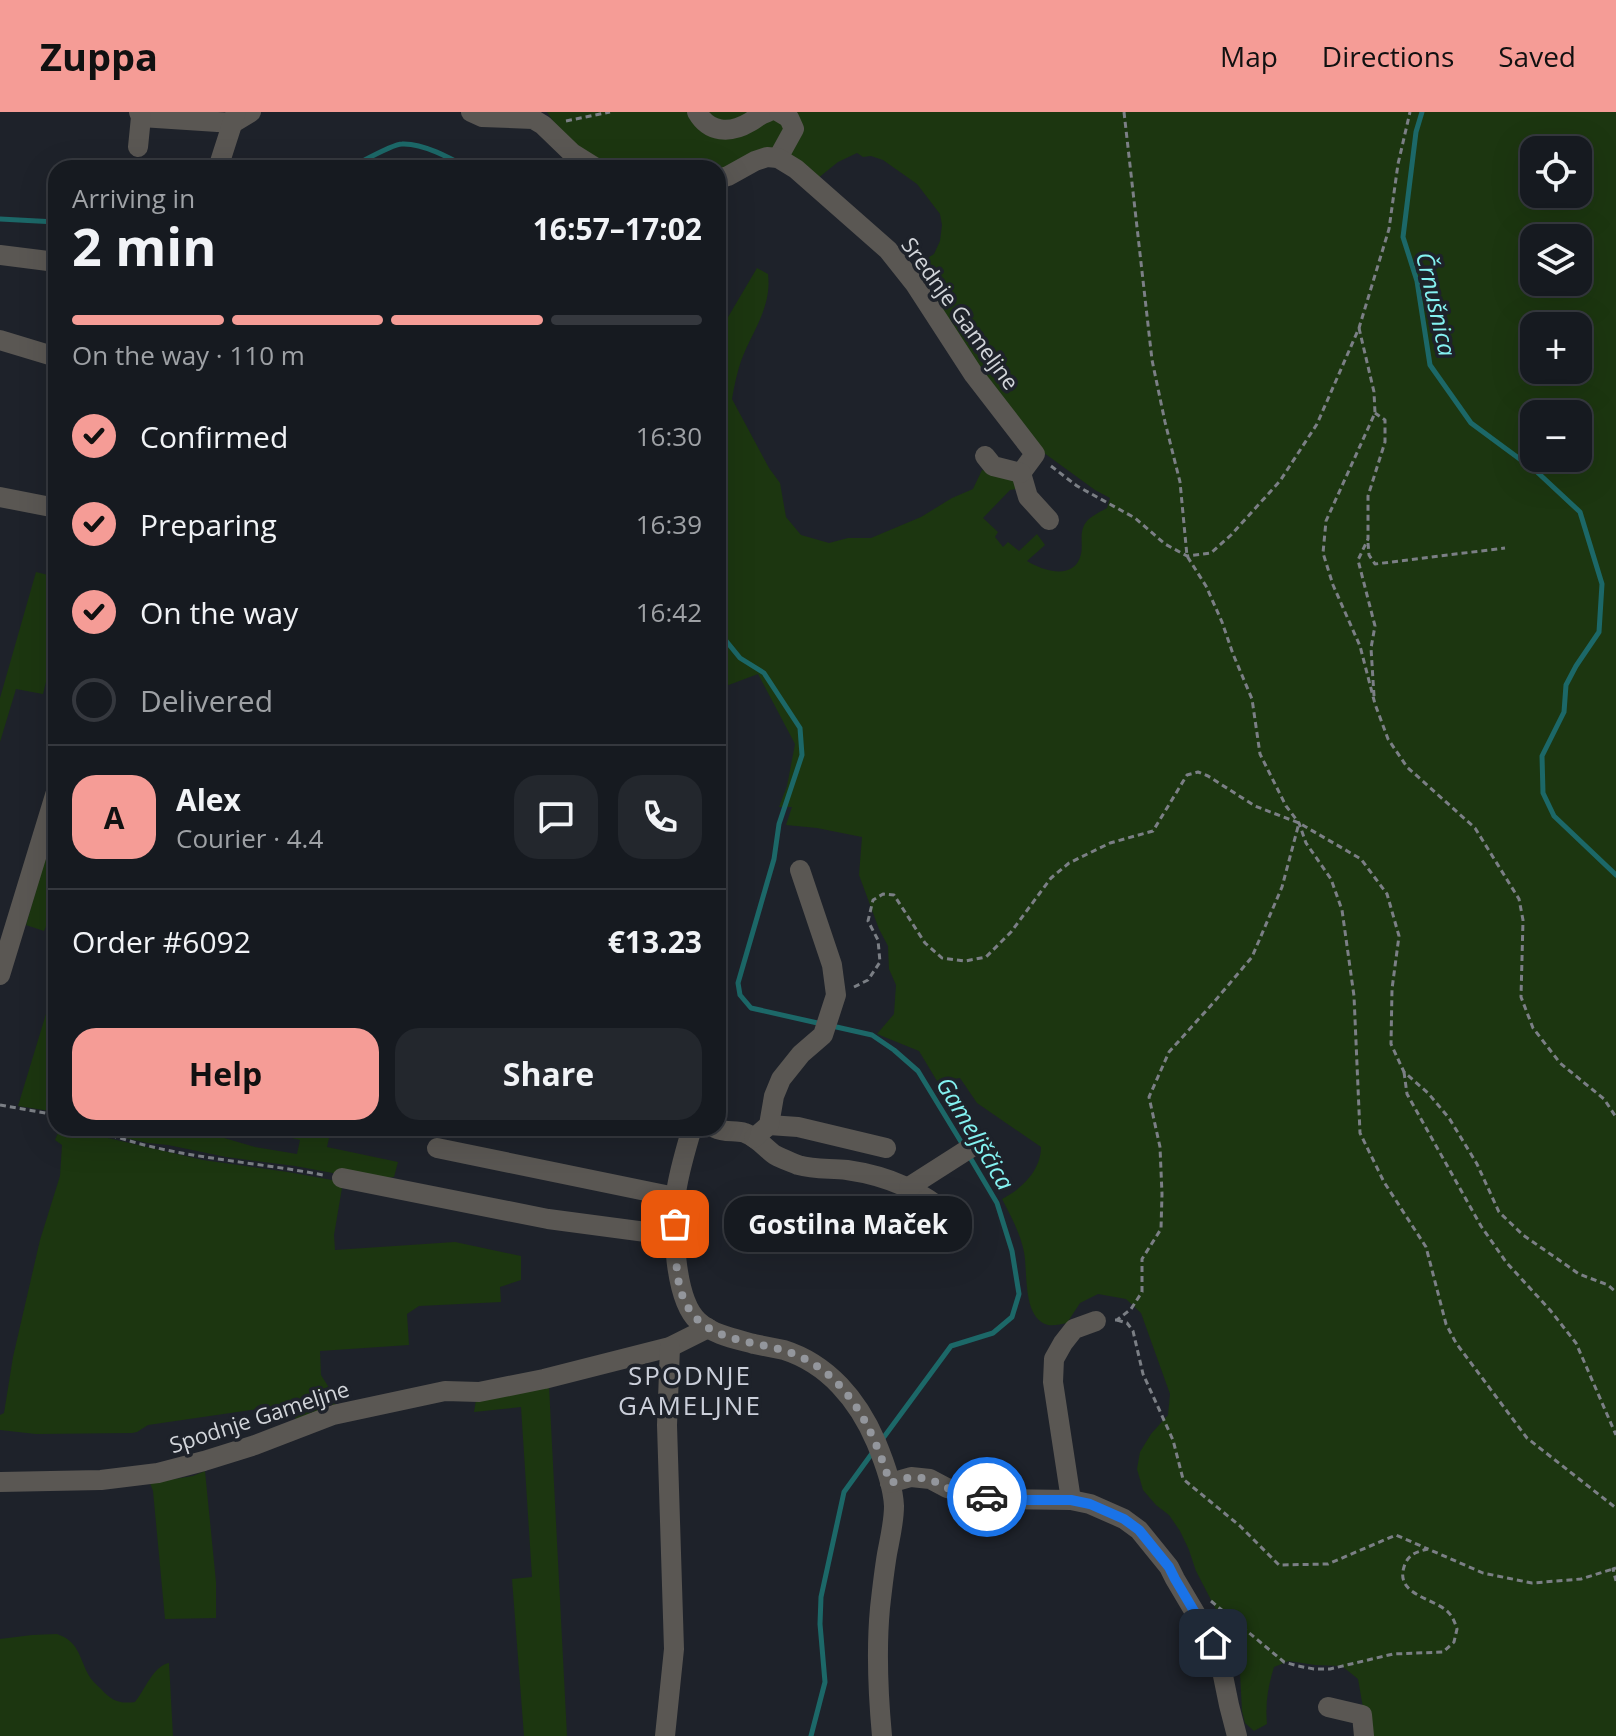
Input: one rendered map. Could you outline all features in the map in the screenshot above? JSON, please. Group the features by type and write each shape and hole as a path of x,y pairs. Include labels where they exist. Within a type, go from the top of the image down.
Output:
{"street":[{"path":"471,112 482,117 533,119 583,160"},
{"path":"697,112 711,128 726,130 749,123 768,112"},
{"path":"726,177 755,161 767,157 778,158 794,129 789,118 779,112"},
{"path":"138,147 140,115 240,116 221,160"},
{"name":"Srednje Gameljne","path":"778,158 796,169 888,250 915,284 974,375 1035,454"},
{"path":"0,255 48,261"},
{"path":"0,340 48,355"},
{"path":"1021,473 1035,454"},
{"path":"985,456 993,466 1021,473"},
{"path":"1021,473 1028,497 1049,520"},
{"path":"0,497 48,506"},
{"path":"0,975 48,818"},
{"path":"800,870 832,965 836,995 826,1026 781,1079 762,1131 775,1155 820,1170 847,1170 909,1187 932,1200 953,1218"},
{"path":"726,1131 798,1127 886,1148"},
{"path":"690,1136 675,1197 678,1275 683,1298 697,1320 708,1328 732,1338 785,1351 824,1370 840,1384 865,1419 887,1475 894,1503 878,1637 877,1673 882,1736"},
{"path":"909,1187 978,1144"},
{"path":"437,1148 675,1197"},
{"path":"342,1178 548,1219 676,1236"},
{"path":"1071,1500 1053,1382 1054,1359 1074,1329 1096,1321"},
{"name":"Spodnje Gameljne","path":"0,1482 101,1480 158,1473 255,1445 346,1411 445,1391 479,1392 544,1379 670,1347 708,1328"},
{"path":"665,1736 674,1649 667,1425 670,1347"},
{"path":"887,1475 930,1479 947,1488 1001,1499 1071,1500 1090,1504 1124,1519 1139,1530 1169,1567 1213,1643 1239,1731"},
{"path":"1328,1707 1362,1715 1364,1736"}],"path":[{"path":"543,125 610,112"},
{"path":"1124,112 1152,360 1180,482 1187,556 1206,586 1252,699 1260,754 1286,806 1299,823 1306,843 1331,879 1342,910 1354,996 1360,1133 1384,1182 1426,1247 1446,1324 1456,1343 1527,1438 1616,1508"},
{"path":"1035,454 1077,486 1135,518 1165,544 1187,556 1211,553 1231,535 1280,481 1317,424 1359,328 1389,229 1398,164 1410,112"},
{"path":"1359,328 1374,392 1375,413 1326,521 1323,553 1333,585 1360,646 1388,739 1407,767 1475,828 1519,899 1523,920 1521,997 1533,1028 1560,1063 1604,1099 1616,1117"},
{"path":"1375,413 1385,420 1385,442 1368,496 1369,555 1375,564 1505,548"},
{"path":"1368,539 1358,560 1375,626 1371,648 1375,704"},
{"path":"836,995 868,980 880,962 878,940 868,921 873,900 883,894 894,895 925,943 942,958 965,961 986,957 1011,932 1051,878 1069,863 1110,843 1153,831 1187,775 1198,772 1208,776 1255,806 1299,823 1361,859 1387,894 1399,936 1392,989 1391,1044 1404,1072 1407,1094 1481,1226 1506,1262 1576,1343 1616,1435"},
{"path":"1117,1320 1131,1309 1142,1292 1142,1259 1161,1229 1160,1147 1149,1097 1169,1052 1252,957 1282,887 1299,823"},
{"path":"1404,1072 1428,1093 1449,1118 1477,1164 1499,1212 1523,1235 1579,1274 1608,1285 1616,1292"},
{"path":"0,1105 48,1114"},
{"path":"113,1136 153,1147 342,1178"},
{"path":"1096,1321 1117,1320 1127,1323 1133,1331 1143,1374 1173,1440 1183,1479 1240,1526 1279,1565 1328,1564 1396,1535 1483,1573 1532,1583 1581,1579 1614,1568 1616,1581"},
{"path":"1204,1595 1284,1662 1298,1666 1330,1669 1393,1654 1443,1652 1454,1642 1455,1622 1449,1613 1410,1590 1403,1581 1402,1572 1409,1556 1428,1549"}],"green space":[{"path":"547,112 1616,112 1616,1736 1368,1736 1358,1679 1342,1666 1289,1661 1274,1667 1266,1709 1267,1724 1254,1731 1245,1723 1239,1654 1196,1571 1180,1531 1169,1515 1143,1490 1137,1469 1140,1452 1168,1415 1170,1394 1141,1313 1126,1299 1098,1294 1080,1303 1067,1323 1048,1325 1034,1313 1028,1293 1022,1245 1002,1199 1029,1178 1038,1163 1041,1147 977,1103 960,1078 937,1081 919,1051 877,1034 894,1014 896,985 889,969 888,946 859,875 862,837 786,825 792,807 779,807 787,786 795,744 758,674 726,686 726,320 757,268 768,274 764,309 741,361 732,399 780,483 786,517 801,535 829,543 848,538 871,538 921,517 973,489 982,470 1017,476 1016,489 1010,490 983,518 998,532 995,537 1003,547 1008,542 1019,551 1037,534 1045,545 1027,561 1041,568 1065,571 1078,562 1085,524 1107,508 1110,498 1040,450 917,280 915,266 934,254 940,241 940,214 917,184 883,160 857,153 838,162 817,179 796,158 726,170 726,160 597,160 583,152"},
{"path":"36,572 48,575 48,674 43,694 16,689 0,742 0,698"},
{"path":"48,849 48,922 44,931 26,925"},
{"path":"48,1007 48,1111 18,1106"},
{"path":"57,1136 103,1136 203,1160 343,1182 334,1235 335,1250 455,1242 521,1256 521,1280 500,1287 501,1302 419,1306 407,1314 409,1345 320,1351 321,1375 337,1407 296,1421 291,1404 148,1425 132,1433 36,1434 0,1430 0,1415 4,1413 13,1357 40,1240 60,1176 62,1145 55,1140"},
{"path":"118,1136 217,1136 255,1147 297,1154 300,1140 284,1136 329,1136 327,1147 398,1162 394,1177 370,1180"},
{"path":"549,1386 567,1736 524,1736 512,1579 532,1577 521,1407 474,1412 476,1400"},
{"path":"205,1471 216,1582 216,1618 165,1619 150,1483"},
{"path":"57,1634 74,1645 94,1682 116,1701 135,1702 154,1673 169,1663 173,1736 0,1736 0,1639"}],"waterway":[{"name":"Črnušnica","path":"1422,112 1416,132 1403,237 1417,281 1430,365 1471,423 1536,471 1580,512 1602,584 1599,632 1566,685 1564,712 1542,756 1543,793 1554,816 1616,875"},
{"name":"Gameljščica","path":"365,160 402,144 427,149 453,160"},
{"name":"Gameljščica","path":"0,219 48,222"},
{"name":"Gameljščica","path":"726,641 740,658 764,673 800,728 802,755 779,824 774,859 738,983 740,995 751,1008 822,1024"},
{"name":"Gameljščica","path":"832,1026 872,1035 918,1071 963,1145"},
{"name":"Gameljščica","path":"881,1441 951,1346 993,1333 1012,1317 1019,1294 1012,1251 997,1203 968,1154"},
{"name":"Gameljščica","path":"811,1736 825,1682 821,1597 844,1492 873,1452"}],"way so far":[{"path":"675,1224 678,1275 683,1298 697,1320 732,1338 785,1351 824,1370 840,1384 865,1419 890,1483 911,1477 930,1479 947,1488 987,1497"}],"place":[{"name":"Gostilna Maček","path":"675,1224"}],"district":[{"name":"SPODNJE GAMELJNE","path":"690,1390"}],"route":[{"path":"987,1497 1071,1500 1108,1510 1124,1519 1139,1530 1169,1567 1213,1643"}]}
